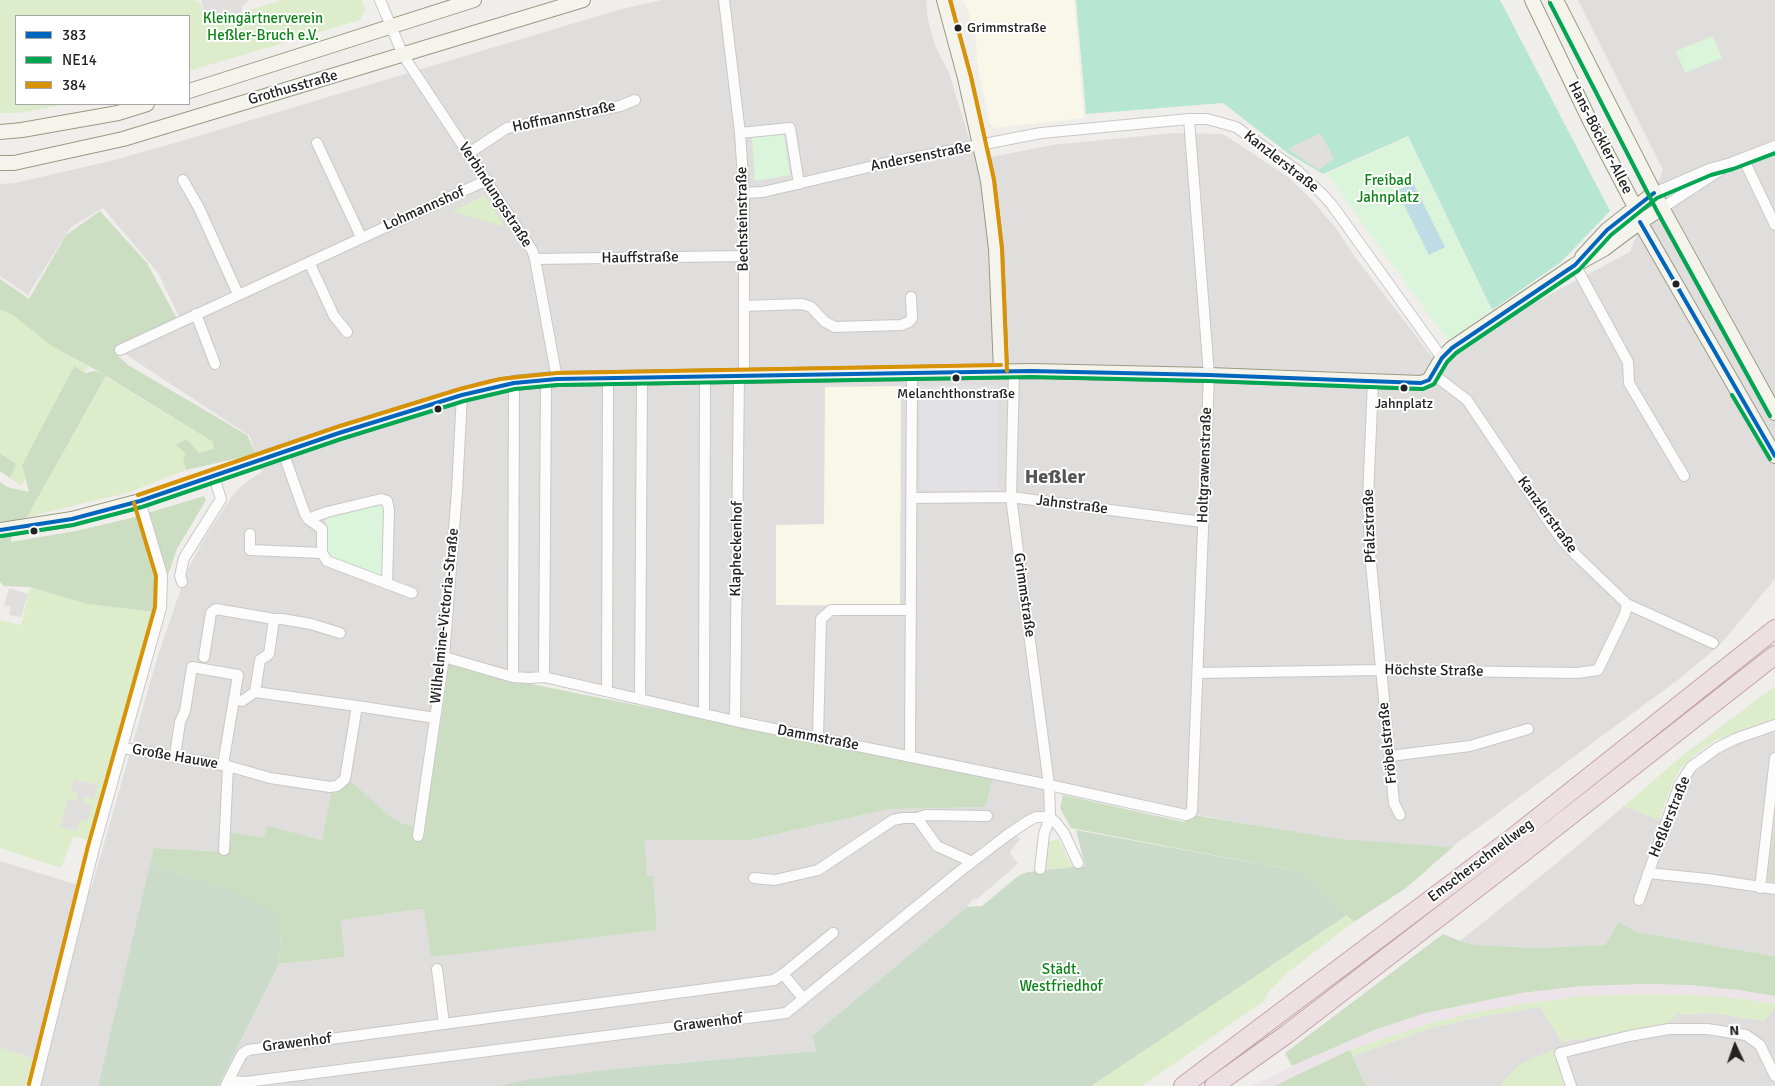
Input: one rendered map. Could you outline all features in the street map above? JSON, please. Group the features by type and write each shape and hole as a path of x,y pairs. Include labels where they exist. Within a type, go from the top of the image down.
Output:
{"highway":[{"name":"Emscherschnellweg","path":"1182,1086 1511,839 1775,630"},
{"name":"Emscherschnellweg","path":"1214,1086 1287,1034 1497,873 1775,655"}],"street":[{"name":"Verbindungsstraße","path":"380,0 403,55 532,250 535,259 552,380"},
{"name":"Grothusstraße","path":"190,90 474,0"},
{"name":"Grothusstraße","path":"0,164 14,163 123,139 583,0"},
{"name":"Bechsteinstraße","path":"724,0 740,133 744,193 742,377"},
{"name":"Grimmstraße","path":"944,0 966,78 988,181 996,249 1007,371 1011,497 1049,785 1050,817 1044,834 1040,868"},
{"name":"Hans-Böckler-Allee","path":"1532,0 1590,120 1635,207 1640,222 1775,456"},
{"name":"Hans-Böckler-Allee","path":"1556,0 1662,208 1775,413"},
{"name":"Hoffmannstraße","path":"469,153 507,128 620,106 635,100"},
{"path":"0,132 22,130 118,113 144,105"},
{"name":"Andersenstraße","path":"744,193 763,192 886,162 1041,133 1189,119"},
{"name":"Kanzlerstraße","path":"1189,119 1208,119 1236,127 1298,171 1332,205 1442,358"},
{"name":"Holtgrawenstraße","path":"1189,119 1209,375 1192,811"},
{"path":"740,133 790,128 799,184"},
{"path":"317,143 360,237"},
{"path":"1575,264 1607,230 1654,192 1701,172 1775,146"},
{"path":"1742,158 1775,225"},
{"path":"0,530 72,519 140,501 283,452 462,395 492,386 514,383 608,378 705,378 1007,371 1209,375 1421,383 1429,380 1442,358 1452,348 1575,264 1604,249 1640,222 1731,163"},
{"path":"183,180 199,208 238,294"},
{"name":"Lohmannshof","path":"120,350 360,237 487,180"},
{"name":"Hauffstraße","path":"535,259 744,256"},
{"path":"309,262 334,316 347,332"},
{"path":"1575,264 1628,362 1630,383 1684,476"},
{"path":"744,306 802,304 810,307 825,322 835,327 901,325 909,322 912,318 911,297"},
{"path":"196,314 216,364"},
{"path":"910,756 912,373"},
{"name":"Kanzlerstraße","path":"1433,374 1467,400 1562,541 1627,604 1713,643"},
{"name":"Klapheckenhof","path":"735,721 742,377"},
{"path":"607,691 608,378"},
{"path":"640,698 642,378"},
{"path":"704,714 705,378"},
{"path":"544,677 552,380"},
{"name":"Pfalzstraße","path":"1373,381 1368,498 1370,552 1380,670"},
{"path":"512,677 514,383"},
{"name":"Wilhelmine-Victoria-Straße","path":"418,836 444,657 457,491 462,395"},
{"path":"283,452 308,519 322,529 322,553 327,561 412,593"},
{"path":"182,582 180,576 184,558 220,499 214,477"},
{"name":"Jahnstraße","path":"911,498 1011,497 1202,522"},
{"path":"308,519 326,512 363,503 381,499 387,501 389,510 387,584"},
{"path":"35,1086 94,848 162,608 162,575 140,501"},
{"path":"250,534 250,550 322,553"},
{"name":"Höchste Straße","path":"1198,673 1380,670 1577,673 1598,670 1625,614 1627,604"},
{"path":"204,657 211,613 216,609 274,619 282,618 340,633"},
{"path":"818,738 821,619 830,610 911,610"},
{"path":"255,692 260,660 269,654 274,619"},
{"name":"Dammstraße","path":"444,657 512,677 544,677 735,721 1186,815 1192,811"},
{"path":"175,756 192,667 238,674 225,765"},
{"name":"Fröbelstraße","path":"1380,670 1394,803 1400,815"},
{"path":"234,700 242,701 255,692 435,718"},
{"name":"Große Hauwe","path":"123,748 225,765 270,778 330,787 338,786 345,779 356,706"},
{"name":"Heßlerstraße","path":"1639,900 1679,786 1691,767 1700,759 1735,739 1775,725"},
{"path":"1390,756 1470,746 1528,729"},
{"path":"1760,888 1775,758"},
{"name":"Große Hauwe","path":"224,850 225,765"},
{"path":"754,878 775,880 818,870 893,820 917,818 926,815 987,816"},
{"name":"Grawenhof","path":"227,1083 786,1012 972,862 1028,821 1036,817 1050,817"},
{"path":"1050,817 1064,833 1078,863"},
{"path":"917,818 937,846 972,862"},
{"path":"1648,872 1775,889"},
{"name":"Grawenhof","path":"227,1083 242,1054 248,1050 774,980 833,933"},
{"path":"437,968 444,1024"},
{"path":"783,974 803,998"},
{"path":"1571,1086 1560,1053 1629,1036 1669,1029 1707,1030 1746,1035 1760,1045 1775,1076"}],"shaded area":[{"path":"203,0 250,0 242,6 242,15 208,21 201,2"},
{"path":"662,0 926,0 928,20 935,46 949,73 976,160 1052,145 1174,133 1223,134 1288,177 1311,199 1335,227 1355,257 1436,362 1513,314 1630,252 1663,170 1578,0 1775,0 1775,579 1719,646 1679,679 1452,847 1339,840 1053,789 1051,806 1010,828 1020,839 967,907 812,1036 816,1051 622,1068 525,1080 498,1086 218,1086 279,964 345,957 341,920 425,909 431,956 657,930 653,876 647,876 645,840 750,840 890,809 985,807 743,726 455,658 439,671 416,827 399,822 388,815 349,779 348,784 335,793 331,793 322,840 268,827 266,838 228,852 155,848 98,1086 27,1086 34,1059 0,1048 0,861 91,889 158,655 187,571 204,539 232,496 245,483 262,472 250,436 125,354 184,327 158,273 103,208 70,228 28,295 0,276 0,184 15,183 110,161 168,145 618,10"},
{"path":"963,0 1074,0 1084,118 994,128 990,124 978,70 976,41 969,13"},
{"path":"1320,133 1334,158 1319,170 1288,149"},
{"path":"998,385 998,490 920,490 920,386"},
{"path":"901,386 900,606 776,605 776,525 824,524 825,387"},
{"path":"9,588 28,594 21,617 9,615 11,607 4,605"},
{"path":"1775,728 1775,956 1636,932 1619,923 1605,945 1535,948 1477,945 1460,941 1624,806 1659,820 1662,819 1703,755"},
{"path":"74,779 98,785 94,799 84,796 83,802 92,805 87,822 80,820 76,831 60,827 68,799 77,800 78,794 71,791"},
{"path":"1775,826 1775,882 1767,881"},
{"path":"1005,846 1018,864 976,900 971,894 966,898 960,890 974,880 969,874 985,862 990,867 993,864 989,859"},
{"path":"1691,985 1738,990 1775,996 1775,1004 1737,998 1647,994 1583,996 1523,1004 1427,1024 1350,1050 1275,1086 1251,1086 1345,1042 1425,1013 1522,993 1581,986"},
{"path":"1540,1007 1562,1042 1664,1025 1677,1014 1714,1013 1764,1021 1775,1007 1775,1086 1366,1086 1353,1056 1428,1029 1478,1017"}],"green space":[{"name":"Kleingärtnerverein Heßler-Bruch e.V.","path":"0,0 195,0 200,4 208,22 283,0 362,0 365,10 360,20 190,71 190,15 15,15 15,105 63,105 19,113 0,113"},
{"path":"1076,0 1500,0 1610,211 1561,262 1492,310 1408,136 1323,174 1289,154 1223,103 1086,114"},
{"path":"1713,36 1722,58 1685,73 1676,51"},
{"path":"784,134 790,175 755,181 752,137"},
{"name":"Freibad Jahnplatz","path":"1408,137 1491,310 1449,341 1327,174"},
{"path":"484,196 488,199 505,227 452,211"},
{"path":"100,211 147,263 177,319 114,352 128,365 247,435 256,454 186,470 183,458 186,454 176,445 186,439 199,453 214,449 213,442 106,376 27,517 11,525 11,542 76,531 131,518 204,496 206,500 177,549 155,612 87,604 30,587 4,586 0,582 0,482 7,487 29,492 22,465 74,366 85,373 96,371 105,375 52,346 14,316 0,309 0,279 29,299 66,235"},
{"path":"0,309 14,316 52,346 88,366 85,373 74,366 22,465 26,477 21,486 10,478 16,464 0,453"},
{"path":"106,377 213,442 215,449 199,454 176,445 186,454 183,458 186,470 127,493 27,517"},
{"path":"0,453 16,464 10,478 0,471"},
{"path":"381,501 385,504 385,572 381,579 330,559 326,553 326,517"},
{"path":"30,587 87,604 155,612 89,840 73,837 61,868 0,848 0,620 21,625"},
{"path":"447,664 536,685 993,777 985,807 890,809 750,840 645,840 647,876 653,876 657,930 431,957 424,909 341,920 345,957 279,964 281,936 228,888 150,865 154,848 228,852 228,832 265,838 267,826 322,840 331,793 336,793 348,784 349,779 388,815 399,822 424,830 447,680"},
{"path":"1775,686 1775,722 1715,740 1694,756 1681,768 1673,782 1659,820 1624,806 1682,756"},
{"path":"1063,795 1184,822 1194,815 1339,839 1453,847 1406,888 1354,922 1303,872 1071,828 1060,808"},
{"name":"Städt. Westfriedhof","path":"1076,830 1303,872 1347,915 1091,1086 498,1086 525,1080 622,1068 816,1051 812,1036 967,907 982,906 1018,876 1028,872 1085,866"},
{"path":"1058,839 1073,868 1060,871 1045,870 1049,842"},
{"path":"150,865 228,888 273,910 281,936 279,964 218,1086 98,1086"},
{"path":"1347,915 1354,922 1287,973 1267,994 1265,1000 1142,1086 1091,1086"},
{"path":"1619,922 1636,932 1775,956 1775,996 1691,985 1581,986 1522,993 1425,1013 1372,1031 1292,1066 1285,1053 1443,934 1477,945 1535,948 1605,945"},
{"path":"1647,994 1737,998 1775,1004 1775,1007 1764,1021 1714,1013 1677,1014 1665,1025 1562,1042 1540,1007 1478,1017 1428,1029 1353,1056 1350,1050 1427,1024 1477,1012 1583,996"},
{"path":"0,1048 34,1059 27,1086 0,1086"},
{"path":"1557,1048 1566,1086 1500,1086 1520,1064"},
{"path":"1350,1050 1366,1086 1275,1086 1297,1075"}],"water":[{"path":"1413,183 1445,247 1429,255 1397,191"}],"transit line":[{"name":"384","path":"950,0 971,77 994,180 1002,249 1007,371"},
{"name":"NE14","path":"1550,3 1657,211 1770,416"},
{"name":"NE14","path":"1,536 73,525 142,507 341,439 464,401 515,389 557,385 1031,377 1423,389 1434,384 1447,362 1456,353 1579,270 1611,235 1657,198 1711,175 1775,153"},
{"name":"383","path":"0,530 72,519 140,501 339,433 462,395 514,383 557,379 1031,371 1421,383 1429,380 1442,358 1452,348 1575,265 1607,230 1654,193"},
{"name":"383","path":"1640,222 1775,456"},
{"name":"384","path":"138,495 337,427 460,389 500,379 557,373 1001,365"},
{"name":"NE14","path":"1732,395 1770,459"},
{"name":"384","path":"29,1084 88,846 155,607 156,576 134,503"}],"place":[{"name":"Grimmstraße","path":"958,28"},
{"name":"Melanchthonstraße","path":"956,378"},
{"name":"Jahnplatz","path":"1404,388"}],"district":[{"name":"Heßler","path":"1055,478"}]}
